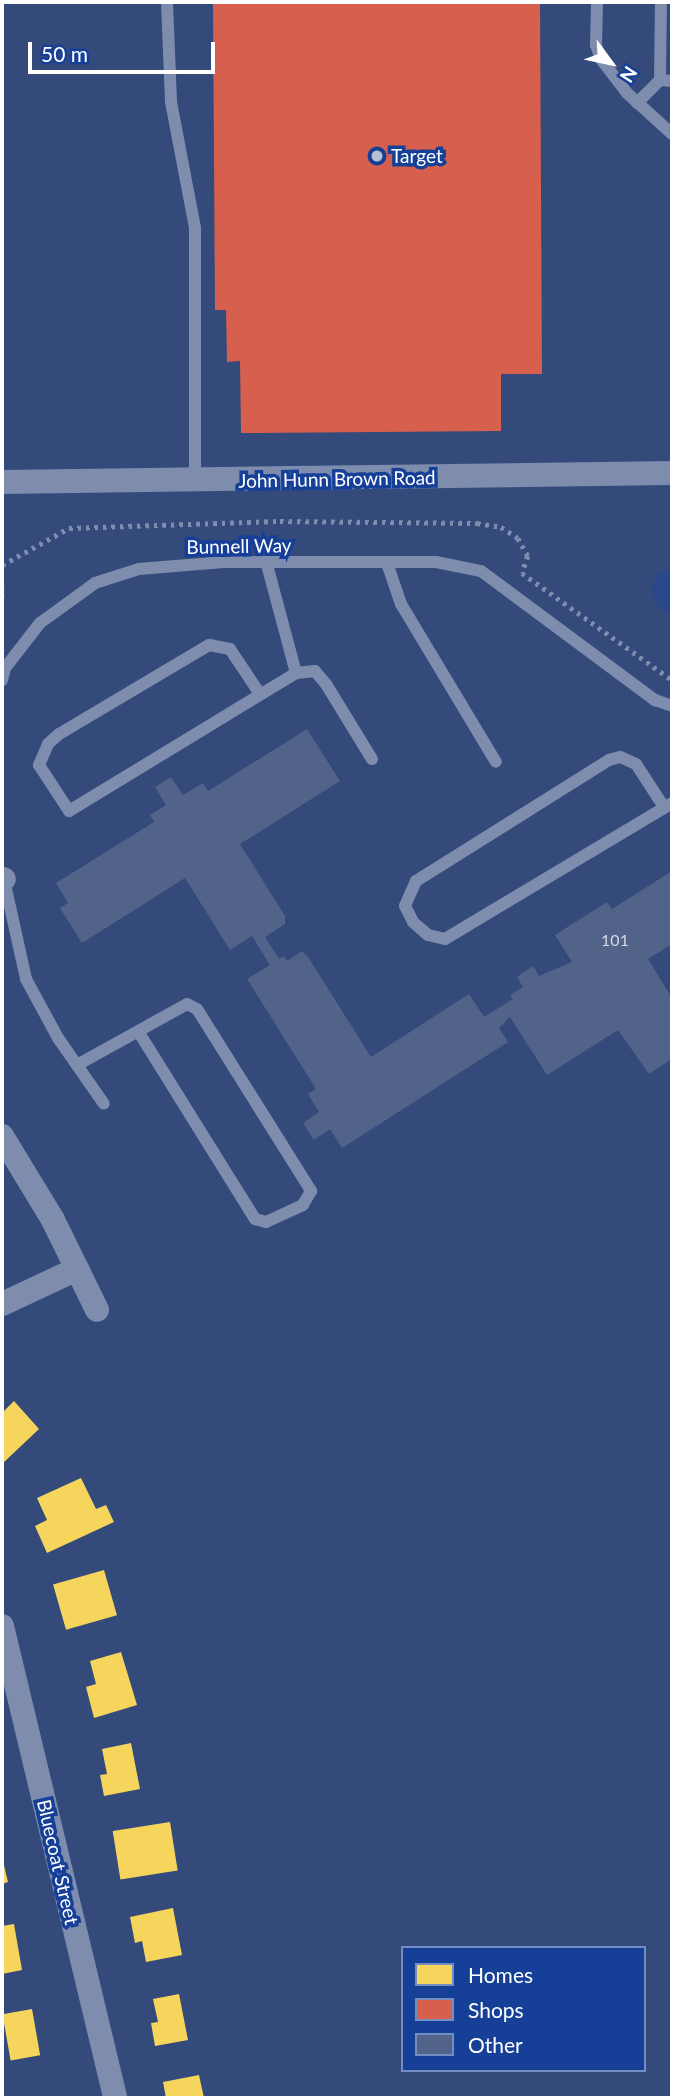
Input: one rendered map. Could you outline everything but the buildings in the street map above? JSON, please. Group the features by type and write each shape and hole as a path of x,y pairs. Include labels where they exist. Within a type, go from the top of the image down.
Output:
{"street":[{"name":"John Hunn Brown Road","path":"2,482 672,473"},
{"path":"2,1136 97,1310"},
{"path":"2,1304 77,1269"},
{"name":"Bluecoat Street","path":"2,1626 115,2098"}],"lane":[{"path":"167,2 171,102 195,228 195,481"},
{"path":"597,2 598,52 637,103 672,134"},
{"path":"637,103 666,80 661,2"},
{"name":"Bunnell Way","path":"2,680 5,668 40,623 94,583 139,569 224,562 267,565 459,564 481,571 655,700 672,706"},
{"path":"387,563 401,604 496,762"},
{"path":"267,565 296,673"},
{"path":"260,694 230,649 209,645 60,734 48,744 39,765 69,811 296,673 315,671 326,684 372,759"},
{"path":"621,757 636,764 668,805 445,939 428,935 413,922 405,906 416,881 608,761 621,757"},
{"path":"2,877 26,979 77,1065 104,1104"},
{"path":"77,1065 138,1031 187,1004 197,1009 311,1191 303,1205 266,1222 256,1219 138,1031"}],"path":[{"path":"2,585 2,597"}],"water":[{"path":"672,568 672,615 659,607 651,590 658,574"}],"place":[{"name":"Target","path":"377,156"}]}
